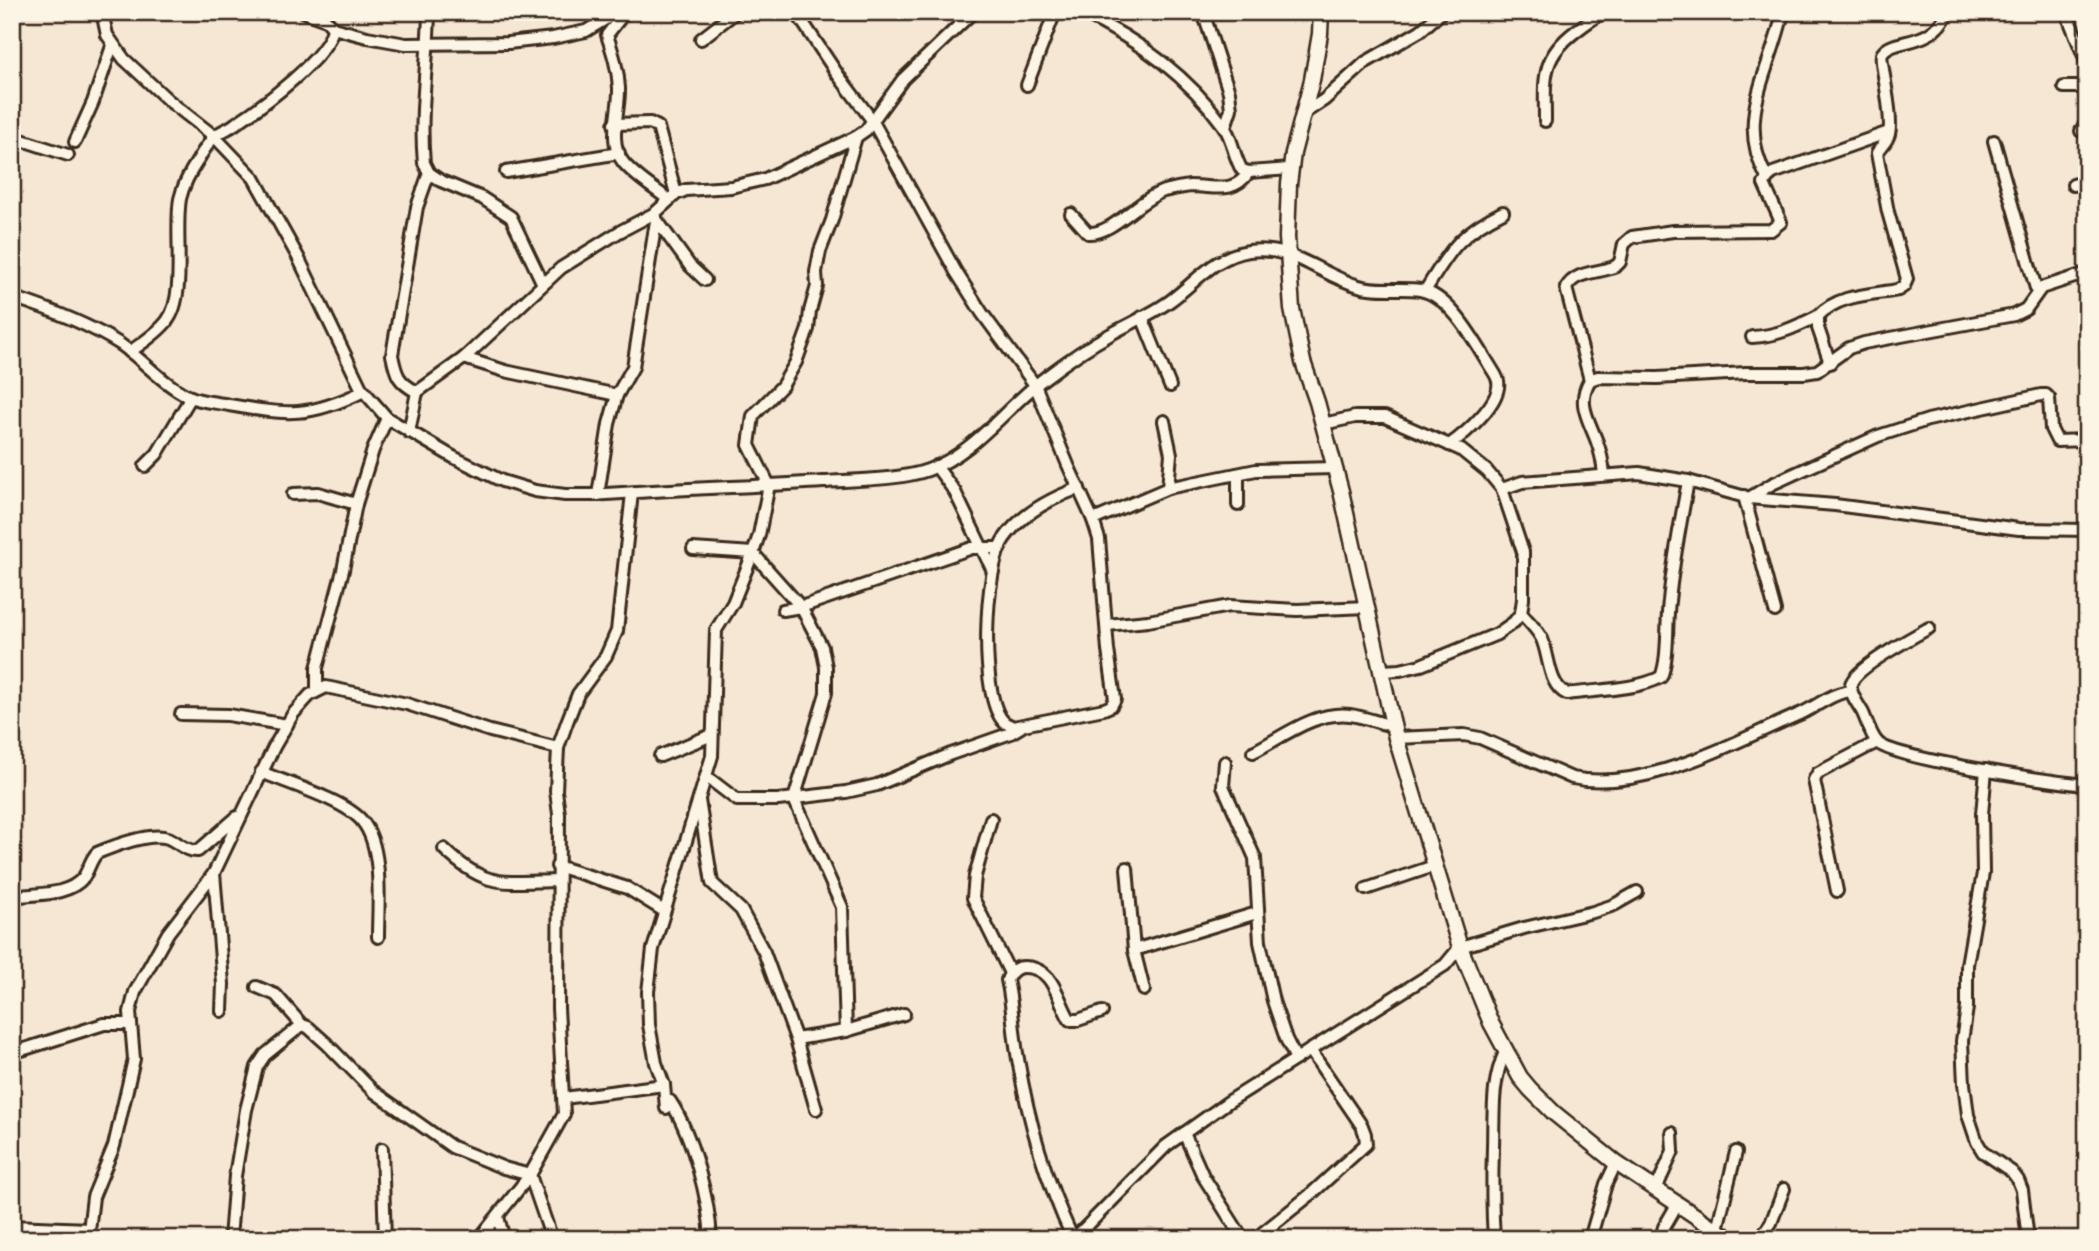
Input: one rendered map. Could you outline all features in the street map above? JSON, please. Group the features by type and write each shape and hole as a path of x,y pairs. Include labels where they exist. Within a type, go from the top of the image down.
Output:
{"main road":[{"path":"1321,12 1320,34 1291,169 1288,253 1295,331 1335,468 1394,732 1434,866 1469,971 1505,1052 1520,1077 1546,1106 1616,1163 1730,1239"}],"street":[{"path":"102,12 107,35 113,46 145,80 215,136 240,160 266,196 364,391 387,418 502,481 555,494 598,495 893,476 927,471 978,438 1035,385 1109,335 1168,302 1208,268 1225,258 1250,251 1288,253 1367,289 1425,291 1444,301 1498,379 1494,400 1472,426 1449,445"},
{"path":"304,12 326,20 333,28 385,41 429,44 509,43 553,38 586,31 617,12"},
{"path":"429,12 422,121 424,163 429,173 482,198 511,217 543,284"},
{"path":"625,12 607,35 617,66 619,89 614,124 619,153 623,162 638,175 673,197"},
{"path":"701,39 737,12"},
{"path":"796,12 833,69 872,120 956,272 982,313 1035,385 1093,520 1102,560 1108,650 1115,699 1111,706 1013,727 1004,722 993,700 987,616 993,570 1004,539 1039,507 1079,488"},
{"path":"409,432 417,392 464,358 543,284 592,248 655,217 673,197 687,190 731,187 765,179 856,137 866,130 903,79 973,12"},
{"path":"1027,85 1055,12"},
{"path":"1080,12 1119,31 1165,64 1225,127 1242,170 1250,172 1291,169"},
{"path":"1203,12 1230,92 1231,109 1225,127"},
{"path":"1304,113 1324,100 1366,62 1420,31 1442,12"},
{"path":"1545,121 1547,69 1553,52 1563,40 1604,12"},
{"path":"1767,178 1754,149 1752,133 1764,70 1783,12"},
{"path":"1752,337 1777,334 1797,327 1843,299 1898,290 1904,286 1907,279 1888,212 1877,153 1889,132 1888,90 1880,60 1883,53 1890,48 1925,38 1939,27 1948,12"},
{"path":"2066,12 2086,61"},
{"path":"130,352 167,322 176,302 181,197 195,165 215,136 245,118 316,57 332,37 333,28"},
{"path":"75,142 113,46"},
{"path":"2064,87 2087,87"},
{"path":"614,124 650,123 658,127 673,197"},
{"path":"1590,380 1566,288 1570,280 1578,275 1616,266 1620,262 1624,244 1632,237 1692,230 1763,231 1777,227 1782,222 1781,216 1764,184 1767,178 1773,173 1889,132"},
{"path":"711,1239 710,1219 687,1132 670,1101 666,1108 664,1085 656,1063 649,1026 648,992 653,949 699,797 708,777 712,756 716,630 733,603 753,553 769,485 749,444 753,416 782,386 796,362 808,329 817,286 816,272 820,251 839,198 856,137"},
{"path":"12,151 22,140 68,155"},
{"path":"1994,141 2037,292"},
{"path":"506,172 619,153"},
{"path":"1071,214 1088,233 1096,234 1153,195 1190,186 1221,190 1235,186 1250,172"},
{"path":"417,392 396,375 392,355 417,207 429,173"},
{"path":"2073,184 2087,181"},
{"path":"1425,291 1461,238 1482,222 1503,212"},
{"path":"655,217 690,266 705,280"},
{"path":"598,495 607,434 617,395 633,367 655,217"},
{"path":"1604,475 1602,456 1583,403 1584,389 1590,380 1598,377 1657,378 1817,371 1849,348 1864,343 2014,315 2026,309 2042,288 2087,273"},
{"path":"12,297 74,320 130,352 180,392 191,397 281,413 308,412 335,405 364,391"},
{"path":"1818,316 1821,340 1830,363"},
{"path":"1142,317 1170,386"},
{"path":"464,358 505,371 617,395"},
{"path":"1746,497 1878,436 1928,420 2041,395 2049,398 2051,429 2057,440 2087,440"},
{"path":"145,466 156,454 191,397"},
{"path":"1323,424 1355,417 1385,417 1461,450 1479,464 1502,489 1522,552 1524,582 1521,612 1514,622 1497,634 1421,665 1382,671"},
{"path":"317,690 317,668 343,570 356,504 373,450 387,418"},
{"path":"1164,421 1171,453 1167,488"},
{"path":"936,466 955,492 993,570"},
{"path":"1093,520 1167,488 1256,470 1335,468"},
{"path":"1502,489 1522,482 1639,473 1688,481 1746,497 1835,505 2019,529 2087,530"},
{"path":"1238,474 1238,505"},
{"path":"1521,612 1542,639 1555,683 1560,691 1567,694 1636,685 1661,677 1666,662 1665,632 1672,568 1688,481"},
{"path":"479,1239 530,1175 564,1114 558,1008 558,748 578,694 606,656 617,631 632,492"},
{"path":"293,494 317,493 356,504"},
{"path":"1746,497 1775,611"},
{"path":"783,610 801,607 972,548 1000,548"},
{"path":"693,549 753,553 801,607 822,647 826,693 794,799 842,907 846,1031"},
{"path":"1107,625 1148,621 1230,606 1297,610 1368,607"},
{"path":"1928,628 1874,662 1853,679 1851,691 1877,742 1887,749 1915,757 2087,785"},
{"path":"12,1226 88,1234 93,1197 114,1146 134,1059 130,1012 135,992 148,964 187,906 214,873 261,772 293,714 317,690 326,687 407,704 490,731 558,748"},
{"path":"1253,752 1307,723 1335,715 1349,715 1394,732 1464,735 1504,748 1572,778 1587,781 1618,780 1669,769 1817,706 1843,692 1851,691"},
{"path":"181,714 229,715 287,725"},
{"path":"708,777 737,800 794,799 846,792 877,785 951,754 1011,733 1020,727"},
{"path":"660,756 712,735"},
{"path":"1837,891 1814,780 1818,773 1877,742"},
{"path":"1225,762 1223,786 1255,858 1260,942 1273,1001 1296,1059"},
{"path":"1986,770 1982,814 1983,873 1967,965 1967,1008 1962,1041 1964,1084 1968,1115 1977,1142 1983,1152 2012,1172 2018,1180 2022,1190 2028,1239"},
{"path":"261,772 340,805 362,821 370,834 375,854 379,890 378,937"},
{"path":"699,797 712,883 741,910 751,927 780,992 816,1109"},
{"path":"12,897 62,891 83,877 97,853 133,841 166,837 193,852 198,851 241,814"},
{"path":"991,819 972,888 973,898 1010,973"},
{"path":"444,849 462,866 484,878 509,882 557,881"},
{"path":"557,866 627,888 664,912"},
{"path":"1366,889 1434,866"},
{"path":"1127,868 1134,950 1144,990"},
{"path":"214,873 223,984 222,1011"},
{"path":"1102,1012 1073,1021 1065,1012 1048,976 1040,970 1022,966 1010,973 1007,980 1013,1006 1016,1045 1029,1108 1044,1163 1073,1239 1166,1146 1296,1059 1445,965 1461,947 1524,928 1593,912 1614,905 1637,892"},
{"path":"1134,950 1258,914"},
{"path":"1445,965 1459,964 1469,971"},
{"path":"257,987 276,995 302,1025 327,1044 373,1091 452,1147 494,1165 530,1175"},
{"path":"796,1039 846,1031 904,1014"},
{"path":"12,1053 104,1024 131,1024"},
{"path":"230,1239 235,1176 257,1067 265,1055 302,1025"},
{"path":"1255,1239 1310,1195 1366,1144 1366,1134 1362,1126 1310,1050"},
{"path":"1494,1239 1493,1097 1498,1068 1505,1052"},
{"path":"564,1098 664,1085"},
{"path":"1184,1133 1203,1176 1244,1239"},
{"path":"1656,1189 1673,1151 1672,1133"},
{"path":"382,1149 385,1239"},
{"path":"1717,1229 1736,1152"},
{"path":"1590,1239 1606,1184 1616,1163"},
{"path":"530,1175 552,1239"},
{"path":"1760,1239 1771,1223 1784,1189"},
{"path":"1661,1239 1664,1227 1678,1203"},
{"path":"498,1217 505,1239"}]}
